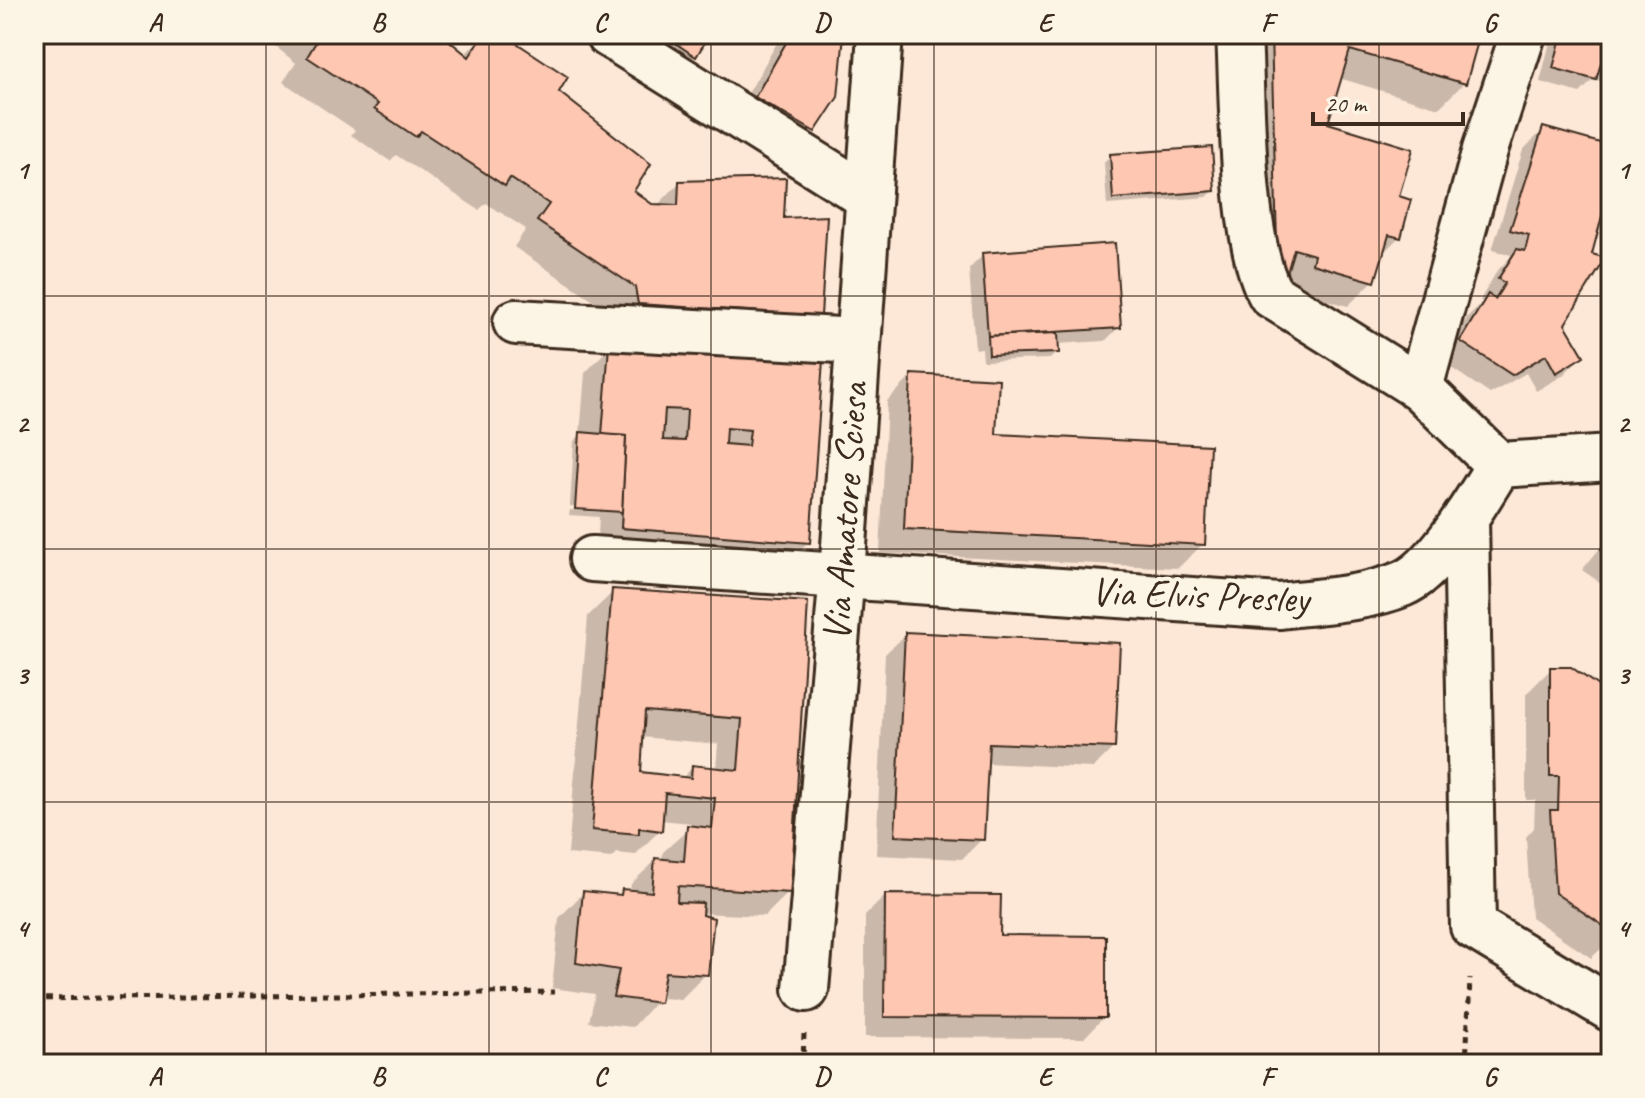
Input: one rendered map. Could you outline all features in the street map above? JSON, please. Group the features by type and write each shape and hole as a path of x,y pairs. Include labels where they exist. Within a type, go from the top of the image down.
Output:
{"street":[{"path":"608,34 868,197"},
{"name":"Via Amatore Sciesa","path":"806,989 842,574 880,34"},
{"path":"1239,34 1250,221 1261,277 1271,295 1420,388 1499,465 1611,458"},
{"path":"1420,388 1485,150 1523,34"},
{"path":"516,322 858,341"},
{"name":"Via Elvis Presley","path":"592,559 1280,606 1354,596 1405,584 1445,548 1499,465"},
{"path":"1466,517 1473,926 1611,1009"}],"path":[{"path":"1466,1064 1473,926"},
{"path":"34,999 554,992"}],"building":[{"path":"315,34 449,34 446,38 469,57 484,34 503,34 568,77 559,92 651,164 634,191 652,204 678,205 679,181 786,178 784,218 827,216 821,316 638,304 635,287 537,221 549,204 510,178 505,186 421,131 416,137 374,109 378,104 307,57 319,37"},
{"path":"662,34 710,34 696,57"},
{"path":"791,34 844,34 838,97 815,132 755,97"},
{"path":"1271,34 1480,34 1466,84 1350,50 1328,123 1413,149 1399,196 1411,200 1401,238 1389,235 1375,282 1312,264 1314,255 1294,249 1285,279 1278,278"},
{"path":"1562,34 1611,34 1611,67 1601,63 1596,80 1553,68"},
{"path":"1543,127 1611,146 1611,182 1592,254 1606,258 1565,324 1584,356 1556,373 1546,355 1512,375 1460,341 1488,294 1495,299 1505,283 1498,279 1517,249 1525,251 1529,235 1510,230"},
{"path":"1212,147 1215,191 1113,199 1110,154"},
{"path":"1115,243 1121,328 988,336 982,253"},
{"path":"1058,333 1059,353 989,355 988,336"},
{"path":"609,346 823,360 810,543 621,528 626,436 602,435","holes":["665,409 687,410 685,441 663,440","726,428 750,430 748,446 725,444"]},
{"path":"911,374 999,379 996,434 1210,445 1205,545 904,529"},
{"path":"580,432 626,436 622,512 575,509"},
{"path":"1611,535 1611,557 1601,549"},
{"path":"612,589 808,602 791,893 678,886 677,902 703,903 702,915 714,918 708,975 665,972 660,1003 613,997 619,970 576,963 583,891 621,895 622,889 652,892 655,858 684,861 687,825 712,828 715,798 665,793 662,831 639,828 639,834 592,830","holes":["645,711 742,719 738,770 692,765 691,778 641,772"]},
{"path":"905,632 1120,643 1115,748 989,743 984,840 895,836"},
{"path":"1550,667 1571,667 1611,695 1611,931 1555,893 1550,810 1558,810 1559,776 1550,776"},
{"path":"885,894 1001,895 1000,935 1106,936 1106,1018 884,1017"}]}
